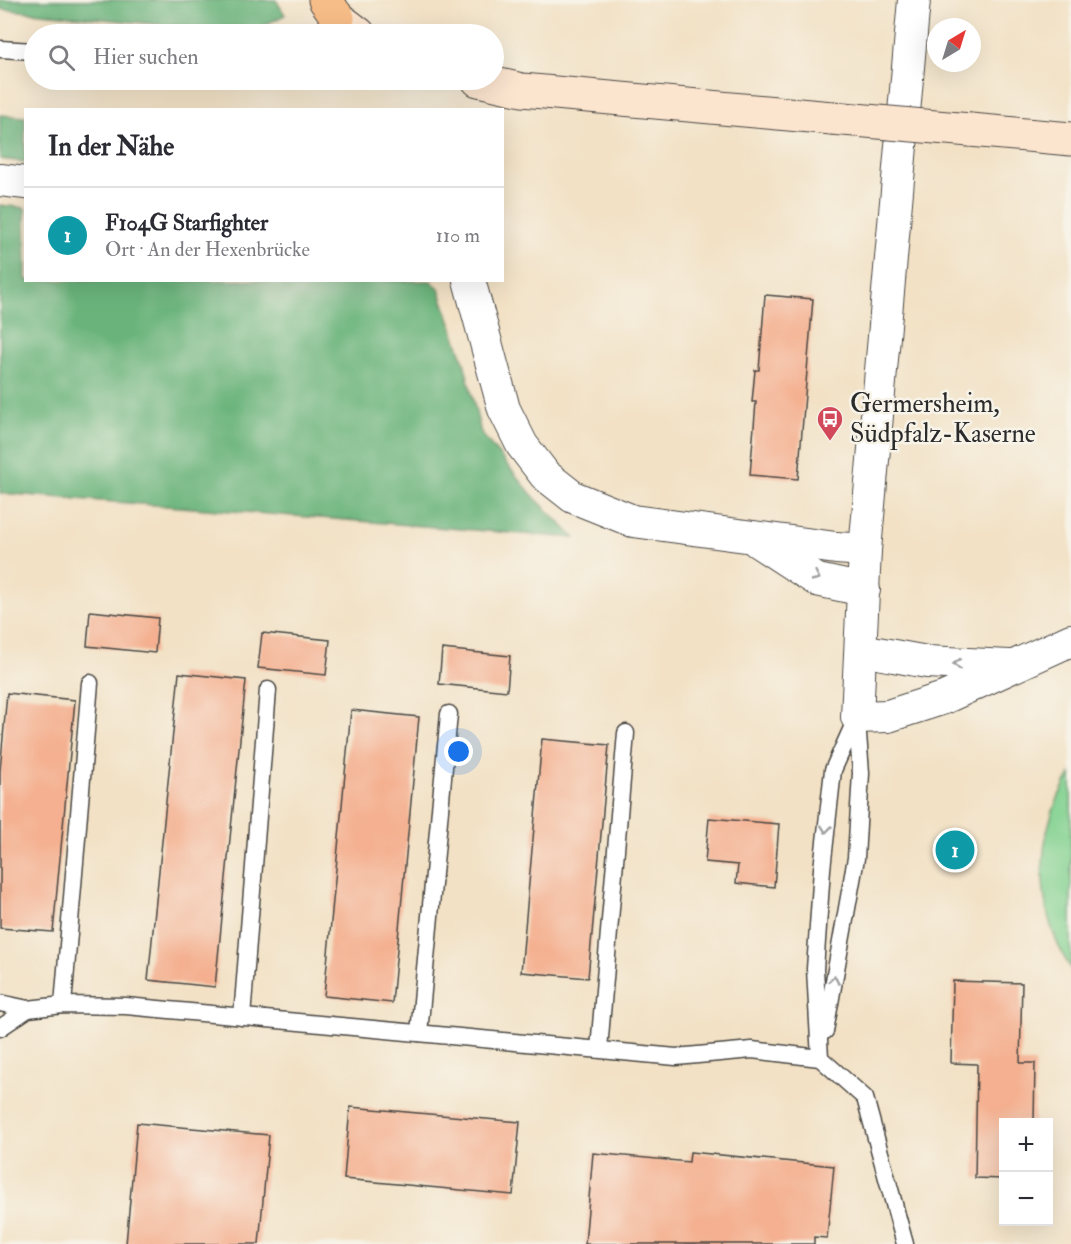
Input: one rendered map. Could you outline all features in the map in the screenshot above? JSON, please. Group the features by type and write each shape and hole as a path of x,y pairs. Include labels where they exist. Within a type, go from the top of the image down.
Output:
{"main road":[{"path":"504,86 522,90 1071,140"}],"street":[{"path":"914,0 864,550 864,590 856,717 888,716 944,698 1071,640"},
{"path":"0,180 24,183"},
{"path":"470,282 504,409 522,445 545,475 573,497 633,521 864,550"},
{"path":"749,536 817,580 864,590"},
{"path":"861,650 927,662 1016,666"}],"lane":[{"path":"0,49 24,50"},
{"path":"63,1005 90,683"},
{"path":"243,1017 268,690"},
{"path":"419,1033 449,714"},
{"path":"820,1058 815,969 823,858 833,770 856,717"},
{"path":"820,1058 856,858 861,773 856,717"},
{"path":"599,1049 626,733"},
{"path":"0,1003 28,1010 63,1005 126,1006 676,1057 752,1050 820,1058 865,1098 905,1244"},
{"path":"0,1028 28,1010"}],"green space":[{"path":"0,0 276,0 285,15 267,24 156,24 0,9"},
{"path":"0,115 24,117 24,162 0,159"},
{"path":"0,205 24,208 24,282 432,282 439,289 464,362 481,433 533,496 575,538 0,493"},
{"path":"1071,773 1071,969 1050,921 1043,871 1050,821"}],"building":[{"path":"765,295 813,299 798,479 750,475 756,402 752,402 755,370 759,370"},
{"path":"90,611 158,618 155,653 87,646"},
{"path":"262,633 330,640 326,675 258,668"},
{"path":"442,649 510,656 507,691 439,684"},
{"path":"179,673 246,680 215,987 148,980"},
{"path":"7,693 75,700 53,932 0,928 0,771"},
{"path":"351,710 419,717 392,1003 324,996"},
{"path":"542,739 609,745 588,978 521,972"},
{"path":"709,818 779,824 774,887 736,883 738,865 705,862"},
{"path":"953,981 1022,983 1020,1063 1035,1063 1034,1118 999,1118 999,1179 975,1178 977,1064 951,1063"},
{"path":"350,1107 520,1122 513,1195 344,1179"},
{"path":"137,1123 269,1135 259,1244 126,1244"},
{"path":"690,1152 834,1166 827,1238 814,1237 814,1244 585,1244 593,1153 689,1162"}],"place":[{"name":"Germersheim, Südpfalz-Kaserne","path":"830,442"},
{"name":"F104G Starfighter","path":"955,850"}]}
